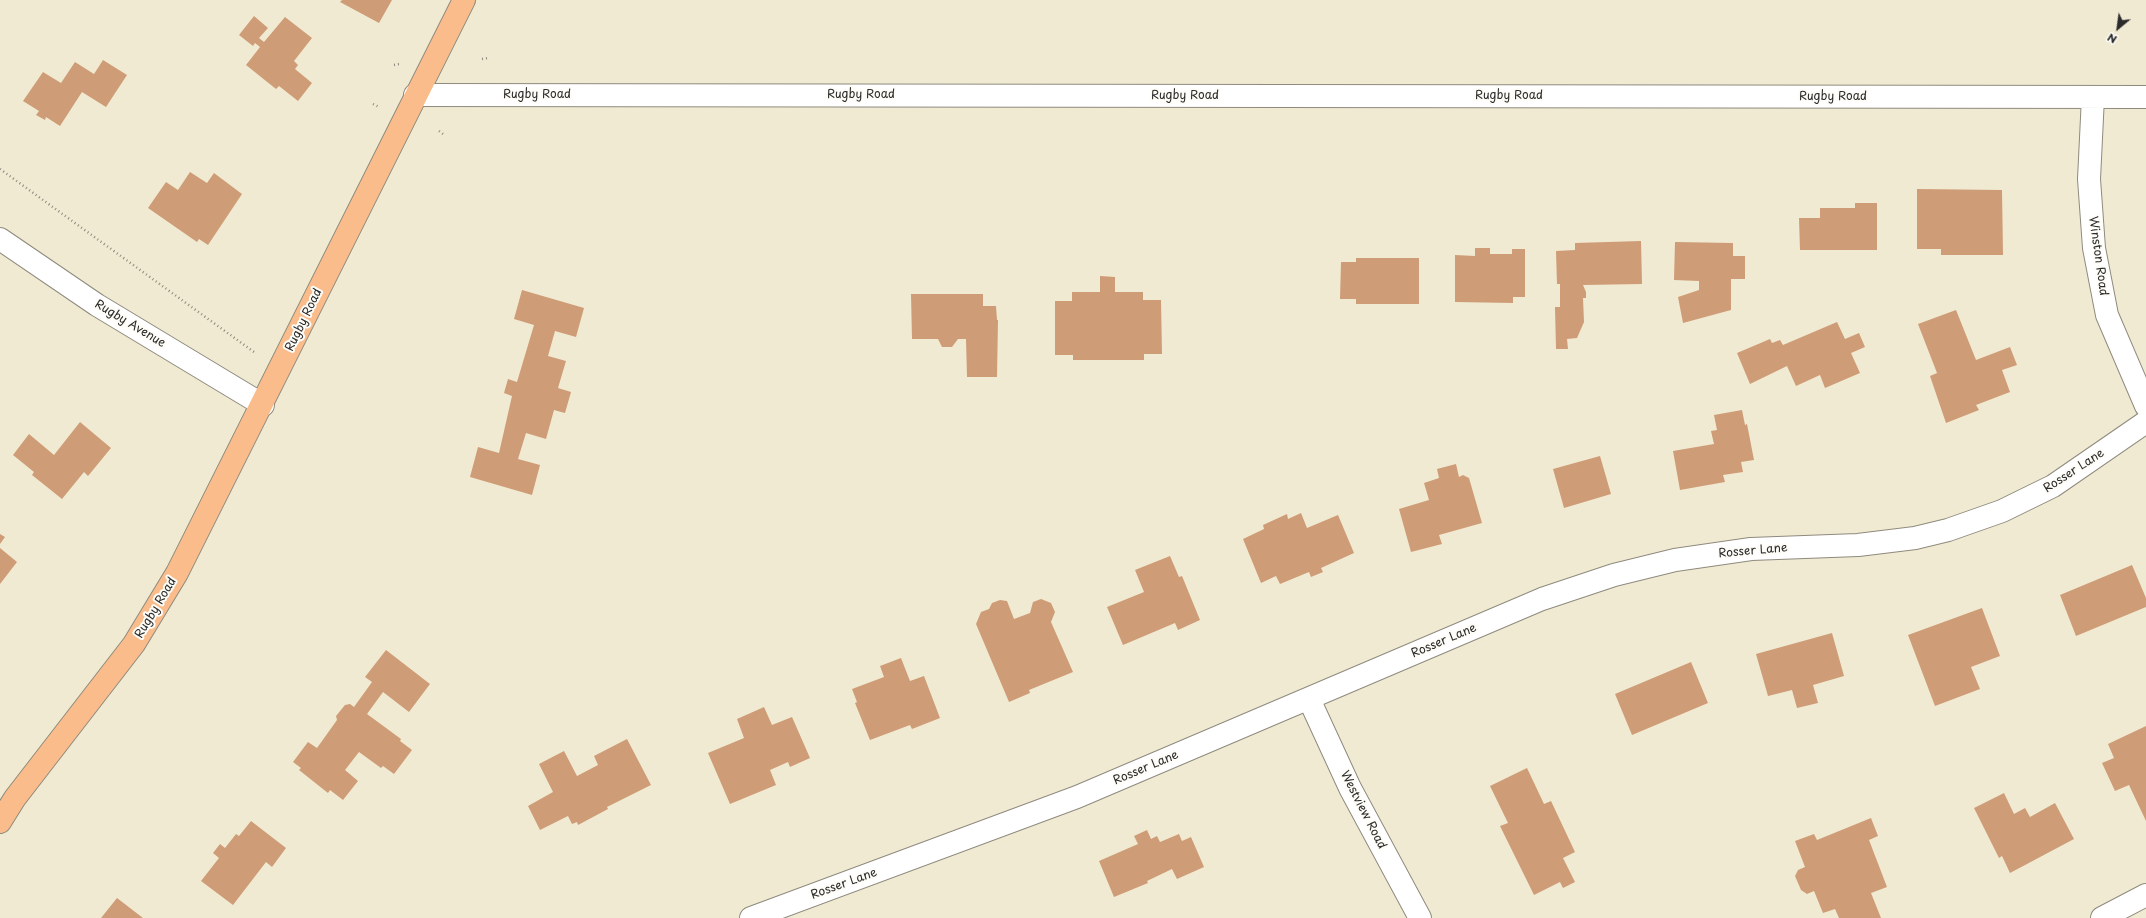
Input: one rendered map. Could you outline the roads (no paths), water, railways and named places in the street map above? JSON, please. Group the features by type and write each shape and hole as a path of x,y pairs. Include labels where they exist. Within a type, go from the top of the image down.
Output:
{"main road":[{"path":"416,95 464,0"},
{"name":"Rugby Road","path":"0,822 15,798 134,644 177,573 263,404 416,95"}],"street":[{"name":"Rugby Road","path":"416,95 2146,97"},
{"name":"Winston Road","path":"2093,97 2089,179 2094,248 2107,315 2146,406"},
{"name":"Rugby Avenue","path":"0,239 97,305 263,404"},
{"name":"Rosser Lane","path":"751,918 1077,797 1542,599 1614,575 1675,560 1751,549 1858,545 1914,538 1948,530 2002,511 2053,486 2146,422"},
{"name":"Westview Road","path":"1309,699 1350,788 1420,918"},
{"path":"2102,918 2146,894"}]}
